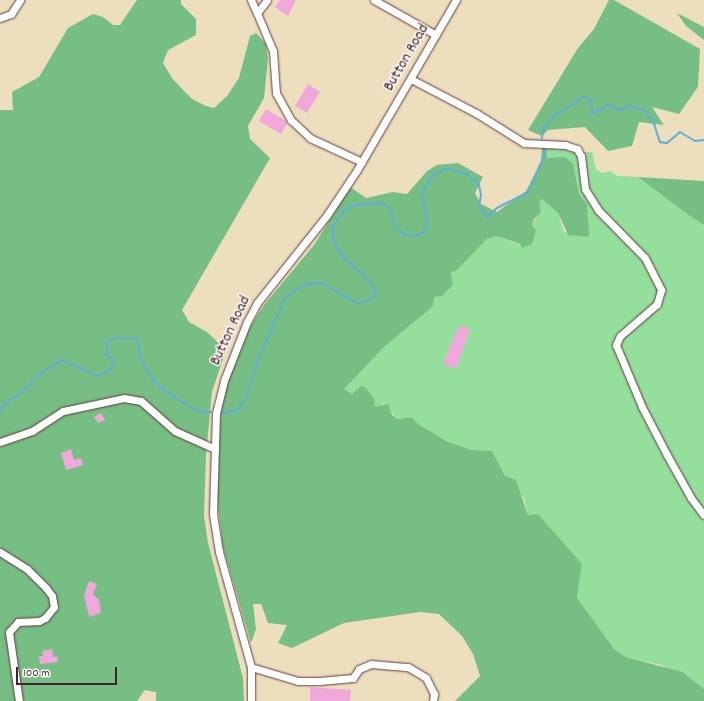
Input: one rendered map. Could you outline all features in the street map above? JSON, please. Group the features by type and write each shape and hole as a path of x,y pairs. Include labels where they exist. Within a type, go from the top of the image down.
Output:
{"street":[{"path":"0,18 11,14 20,0"},
{"path":"251,0 273,51 276,93 291,120 310,138 362,162"},
{"path":"257,13 267,0"},
{"path":"374,0 436,35"},
{"name":"Button Road","path":"251,701 250,667 219,552 213,513 218,406 225,378 247,322 265,292 327,215 362,162 456,0"},
{"path":"411,79 476,113 524,143 565,145 577,149 581,156 585,189 598,210 645,258 661,290 657,304 620,336 616,345 664,448 691,498 704,515"},
{"path":"0,442 32,431 63,411 124,398 141,401 175,431 215,449"},
{"path":"0,552 27,569 46,588 52,596 54,606 45,618 39,621 18,622 9,632 19,701"},
{"path":"250,667 298,681 353,678 359,669 371,664 408,667 426,678 434,694 433,701"}],"green space":[{"path":"137,0 181,0 181,4 196,19 196,35 168,50 163,63 172,78 192,99 206,106 214,108 227,96 239,78 250,36 256,33 266,44 268,59 264,98 248,126 250,139 270,158 182,310 189,322 207,332 226,350 212,392 206,454 204,516 208,543 243,678 244,701 156,701 156,692 145,690 137,701 0,701 0,110 13,110 12,92 39,77 68,28 93,14 103,17 113,25 120,25"},
{"path":"609,0 614,0 700,49 698,87 679,114 652,107 664,125 639,122 632,146 608,151 585,127 548,130 542,136 528,130 578,48 594,29"},
{"path":"677,13 704,27 704,40 686,26"},
{"path":"546,143 580,152 592,152 596,169 602,173 610,171 618,176 638,177 704,225 704,689 661,665 626,657 615,650 577,598 582,564 528,516 524,498 505,476 492,451 472,450 448,442 418,424 412,417 398,419 384,404 375,408 359,386 352,394 343,389 383,348 419,318 434,297 442,296 453,285 451,272 456,271 487,239 497,236 520,245 522,248 536,230 532,225 537,217 539,202 543,199 558,213 564,232 588,237 587,204 579,194 574,176 547,158"},
{"path":"546,143 547,158 565,157 573,164 579,194 587,204 589,237 568,235 558,213 542,199 539,202 541,212 534,219 532,225 536,230 532,244 522,248 520,244 497,236 487,239 456,271 451,272 453,285 442,296 434,297 433,306 383,348 344,389 352,394 360,386 365,387 374,399 375,407 388,404 392,415 398,419 412,417 418,424 448,442 472,450 492,451 505,476 516,480 528,515 538,514 582,564 577,598 615,650 626,657 682,672 704,689 704,701 455,701 480,676 473,654 462,636 439,614 420,612 344,623 292,648 278,643 287,625 268,623 261,604 253,604 256,629 251,643 223,547 216,492 221,412 228,379 250,327 264,305 314,245 350,187 366,198 393,192 407,194 427,171 437,165 458,163 483,177 475,193 481,204 497,212 526,191 541,162 542,147"},
{"path":"638,177 704,181 704,225 690,216"}],"building":[{"path":"280,0 296,0 288,16 275,7"},
{"path":"308,84 320,92 307,113 295,106"},
{"path":"266,109 288,122 281,134 259,121"},
{"path":"459,325 470,329 456,369 443,364"},
{"path":"101,413 105,420 98,423 94,417"},
{"path":"71,449 74,460 81,458 83,465 66,470 61,453"},
{"path":"89,581 97,584 93,594 99,600 101,613 89,617 84,595"},
{"path":"52,649 53,657 57,656 58,662 40,664 39,656 43,656 42,651"},
{"path":"310,687 351,690 350,701 310,701"}],"waterway":[{"path":"542,138 543,128 555,115 584,97 591,99 592,114 609,105 619,110 630,106 645,110 654,124 660,142 667,143 680,132 695,141 704,140"},
{"path":"222,413 238,410 245,400 260,355 285,299 297,289 310,284 322,283 357,303 368,301 376,295 372,284 342,255 334,241 332,228 344,210 355,205 382,203 390,209 396,227 404,234 416,236 424,232 428,221 422,194 426,186 432,176 443,169 451,169 468,175 479,185 481,195 479,206 487,217 497,208 528,192 545,154 544,149"},
{"path":"0,412 6,403 27,388 36,377 60,360 99,376 110,370 114,361 106,354 108,341 118,338 137,338 140,358 154,381 166,392 199,412 211,412"}]}
